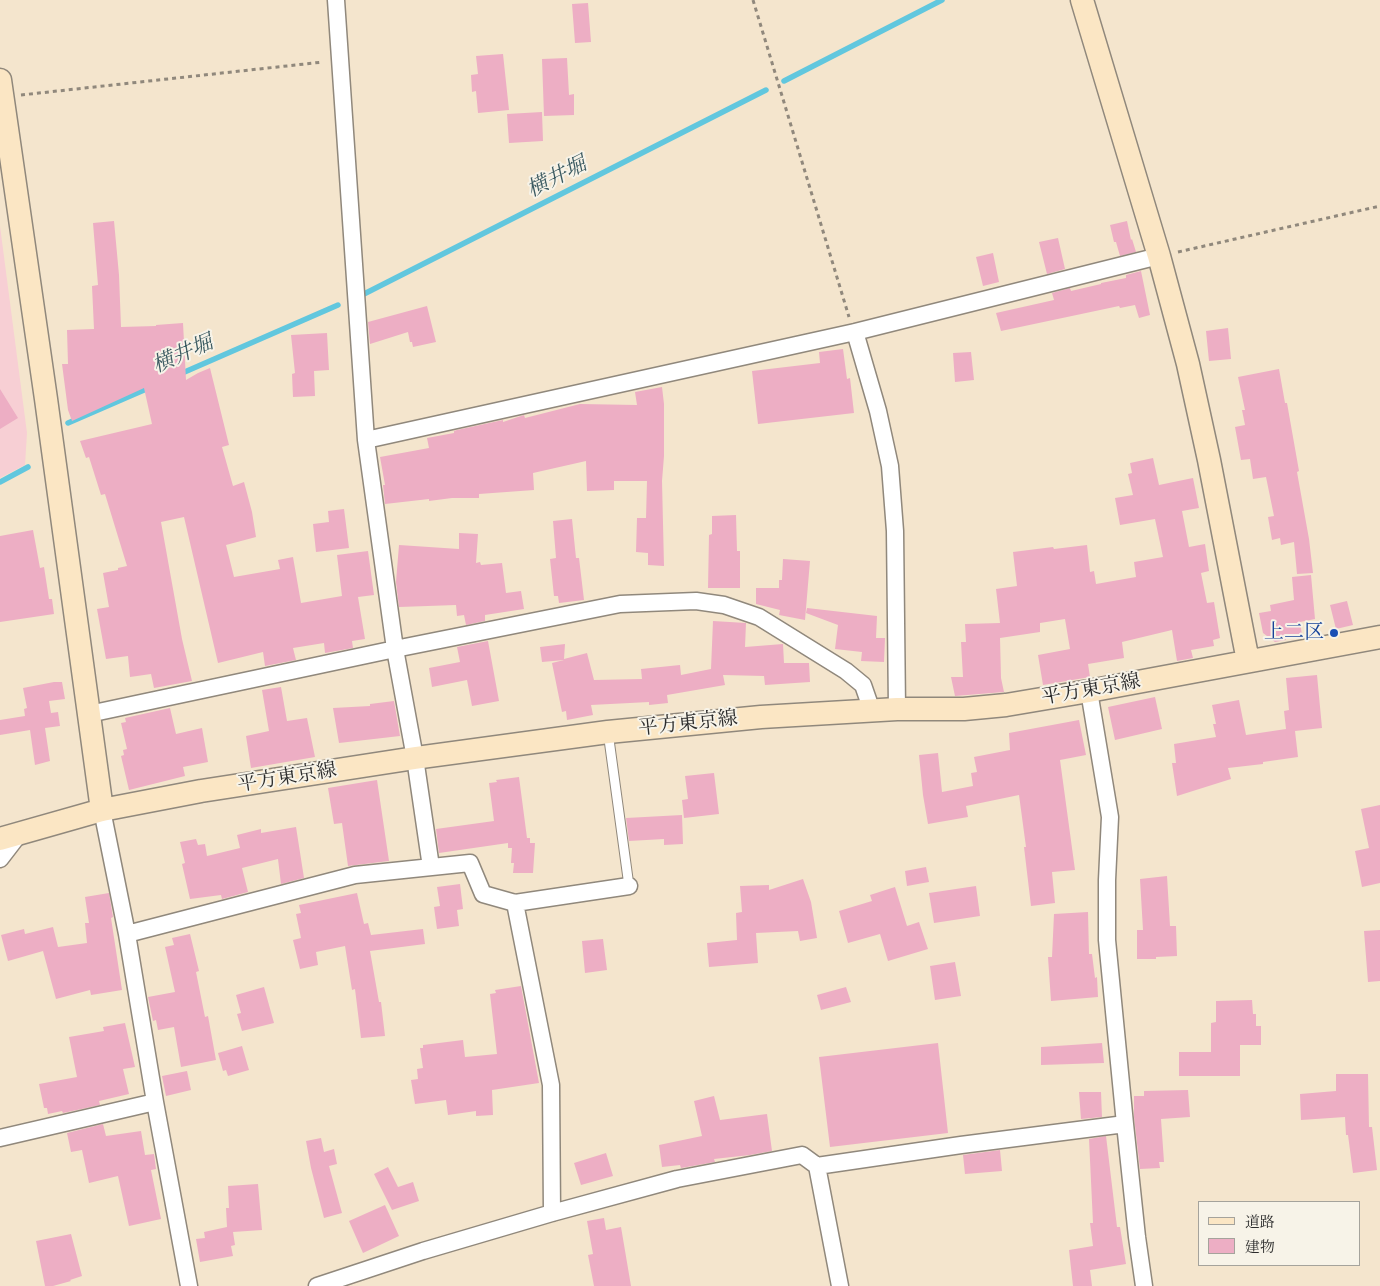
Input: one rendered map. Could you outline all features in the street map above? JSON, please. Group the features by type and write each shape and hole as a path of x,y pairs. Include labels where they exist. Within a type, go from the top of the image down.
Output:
{"street":[{"path":"336,0 366,440 395,649 415,758 431,867"},
{"path":"1082,0 1159,256 1188,364 1210,460 1248,661"},
{"path":"1,92 102,810 127,934 155,1102 189,1286"},
{"path":"366,440 855,332 1159,256"},
{"path":"855,332 878,411 890,466 895,531 897,709"},
{"path":"89,714 395,649 620,604 696,600 724,604 758,617 846,670 863,684 872,711"},
{"name":"平方東京線","path":"10,836 102,810 202,791 415,758 608,732 761,717 1006,705 1380,637"},
{"path":"1089,691 1110,817 1107,940 1136,1228 1144,1286"},
{"path":"0,859 10,836"},
{"path":"127,934 355,875 470,863 483,894 514,903 629,886"},
{"path":"514,903 551,1085 552,1213"},
{"path":"0,1138 155,1102"},
{"path":"817,1166 1125,1124"},
{"path":"317,1286 422,1251 677,1179 802,1155 817,1166 840,1286"}],"lane":[{"path":"608,732 629,886"}],"path":[{"path":"753,0 855,332"},
{"path":"1,92 339,60"},
{"path":"1159,256 1380,206"}],"shaded area":[{"path":"0,226 27,433 25,465 0,478"}],"building":[{"path":"588,3 591,42 575,43 572,4"},
{"path":"503,54 509,110 478,113 476,91 472,92 471,75 478,74 476,56"},
{"path":"567,58 569,95 574,94 574,115 544,116 542,59"},
{"path":"542,112 543,141 509,143 507,114"},
{"path":"114,221 121,327 183,323 186,380 210,368 229,445 222,447 233,486 244,482 256,537 226,545 234,577 280,569 278,560 293,557 301,603 342,596 337,555 368,551 374,595 358,597 365,639 352,641 353,648 325,653 324,643 293,648 296,660 265,666 263,652 218,663 184,517 161,522 182,639 192,681 154,688 151,674 130,677 128,656 106,659 97,609 109,607 103,573 127,566 105,494 101,495 89,457 86,458 80,441 152,424 144,388 72,421 68,410 62,364 68,364 67,330 94,329 92,286 98,285 93,223"},
{"path":"1127,221 1136,252 1120,256 1110,225"},
{"path":"1058,238 1065,269 1047,274 1039,242"},
{"path":"993,253 999,282 983,286 976,257"},
{"path":"1141,271 1150,315 1139,318 1135,305 1120,308 1119,306 1001,331 996,313 1054,300 1052,293 1070,288 1071,291 1126,278 1126,275"},
{"path":"427,306 436,342 413,347 408,332 370,344 368,322"},
{"path":"1228,328 1231,359 1209,361 1206,331"},
{"path":"327,333 329,370 314,371 315,396 293,397 292,374 295,373 291,335"},
{"path":"843,349 847,379 850,378 854,413 758,424 752,371 820,363 819,352"},
{"path":"971,352 974,380 955,382 953,353"},
{"path":"1279,369 1299,471 1297,472 1313,573 1297,574 1294,542 1281,545 1280,538 1272,540 1268,517 1274,516 1266,477 1253,479 1250,459 1241,460 1235,427 1245,425 1242,410 1245,410 1238,377"},
{"path":"662,387 664,404 662,481 664,566 648,565 648,553 636,552 637,518 646,518 647,481 614,481 614,490 587,491 586,461 533,473 534,490 479,494 479,498 452,498 429,501 429,499 385,504 383,485 385,485 380,457 429,448 427,438 503,420 503,422 524,415 525,418 580,404 637,405 635,392"},
{"path":"0,389 18,418 0,429"},
{"path":"1153,458 1159,485 1193,478 1199,508 1182,511 1189,547 1205,544 1209,571 1201,573 1207,603 1214,602 1220,638 1213,640 1214,646 1191,650 1193,658 1177,661 1172,630 1122,642 1124,658 1088,664 1090,677 1043,685 1038,655 1070,649 1065,619 1040,623 1040,632 1000,638 1001,678 1004,692 955,696 951,677 963,677 961,642 966,642 965,624 1000,623 996,589 1017,586 1013,552 1087,545 1090,572 1094,571 1096,584 1136,577 1134,562 1163,557 1155,519 1120,525 1115,498 1133,495 1128,474 1132,473 1130,463"},
{"path":"344,509 349,548 316,552 313,524 329,522 328,511"},
{"path":"736,515 737,551 740,551 740,588 708,588 709,535 712,534 712,516"},
{"path":"572,519 576,558 579,558 584,600 559,603 558,596 554,596 550,559 556,558 553,521"},
{"path":"33,530 40,568 44,567 49,599 52,599 54,614 0,622 0,536"},
{"path":"459,533 478,534 476,563 480,562 481,565 502,563 506,593 521,591 524,609 485,615 485,621 466,625 464,615 457,616 456,605 399,607 396,582 399,545 459,549"},
{"path":"783,559 810,561 805,620 779,615 780,610 756,604 756,588 779,588 779,580 782,580"},
{"path":"1311,575 1315,619 1300,622 1302,635 1275,642 1263,633 1259,613 1271,611 1270,605 1294,600 1292,577"},
{"path":"1347,601 1353,625 1336,629 1330,605"},
{"path":"807,608 877,616 876,638 885,638 884,662 861,661 862,652 835,649 838,625 806,613"},
{"path":"713,621 746,623 745,647 783,644 784,663 809,663 810,682 765,685 764,676 723,675 725,685 667,695 668,703 649,705 649,702 591,705 593,715 567,720 566,711 562,712 552,663 564,660 542,662 540,647 565,644 564,659 587,653 594,680 642,679 641,669 680,665 681,675 711,669"},
{"path":"488,641 499,701 472,706 467,680 432,687 429,668 460,662 457,647"},
{"path":"1317,675 1322,728 1295,731 1298,757 1228,768 1231,779 1177,796 1172,763 1176,763 1174,744 1216,737 1213,724 1216,724 1212,705 1239,700 1246,735 1286,729 1284,711 1289,710 1286,678"},
{"path":"62,682 65,699 49,701 51,713 58,712 60,726 45,728 50,761 35,765 30,730 0,735 0,720 25,716 24,709 27,708 23,688"},
{"path":"281,687 287,721 307,718 315,757 251,768 246,736 269,731 262,690"},
{"path":"1155,697 1162,729 1115,740 1108,707"},
{"path":"394,701 400,736 339,743 333,708 370,706 370,704"},
{"path":"170,708 176,734 202,728 208,762 183,767 185,776 129,790 121,756 124,755 123,750 127,749 121,723 126,722 125,718"},
{"path":"1079,720 1086,755 1060,760 1075,870 1052,872 1055,903 1031,906 1019,795 966,806 968,817 928,824 919,755 938,753 942,792 973,786 971,773 977,772 974,757 1010,750 1009,733"},
{"path":"714,773 719,814 684,818 682,800 688,799 685,776"},
{"path":"519,777 527,838 530,838 530,843 535,843 533,873 513,873 514,863 511,863 512,848 508,848 508,843 439,853 436,829 494,821 489,783 497,782 496,780"},
{"path":"377,780 389,861 348,866 342,823 334,824 328,788"},
{"path":"1380,805 1380,883 1362,887 1355,851 1369,848 1361,809"},
{"path":"682,815 683,844 664,845 664,839 629,841 626,818"},
{"path":"296,827 304,878 281,884 278,859 242,868 248,892 222,899 221,895 190,899 182,864 185,863 180,842 196,839 198,845 205,844 207,856 240,848 237,835 261,829 261,833"},
{"path":"926,867 929,882 907,886 905,871"},
{"path":"1167,876 1170,926 1176,926 1177,956 1137,959 1137,930 1143,930 1140,879"},
{"path":"803,879 811,902 817,938 800,941 798,931 756,933 758,963 709,967 707,943 737,940 736,913 742,912 740,886 769,885 769,890"},
{"path":"460,884 463,909 457,910 459,926 437,929 434,907 440,906 437,887"},
{"path":"976,886 980,916 934,923 929,893"},
{"path":"895,887 907,926 919,922 928,949 888,961 880,934 848,943 839,911 872,901 870,895"},
{"path":"109,893 122,990 91,995 90,990 56,999 43,951 8,961 1,935 24,929 25,934 53,927 58,947 87,943 85,923 89,923 85,897"},
{"path":"357,893 364,924 368,923 371,935 423,929 425,944 370,951 379,1002 381,1002 385,1036 361,1038 355,989 352,990 345,946 316,952 318,965 300,969 293,940 301,938 296,914 301,913 299,905"},
{"path":"1088,912 1089,954 1092,954 1095,978 1097,977 1098,997 1051,1001 1048,957 1052,957 1054,914"},
{"path":"1380,930 1380,981 1368,982 1364,931"},
{"path":"190,934 199,971 196,972 205,1017 208,1016 216,1060 181,1067 174,1027 158,1030 156,1020 153,1021 148,997 175,992 165,947 174,945 172,938"},
{"path":"603,939 607,970 585,973 582,941"},
{"path":"955,962 961,996 935,1000 930,966"},
{"path":"521,986 539,1083 492,1090 493,1115 476,1116 476,1111 448,1115 446,1100 415,1104 411,1080 418,1079 417,1069 423,1068 420,1048 423,1048 423,1045 463,1040 465,1057 497,1054 490,994 496,993 495,990"},
{"path":"264,987 274,1023 242,1031 237,1014 241,1013 236,995"},
{"path":"846,987 851,1002 821,1010 817,995"},
{"path":"1252,1000 1253,1014 1256,1014 1256,1026 1261,1026 1261,1045 1240,1045 1240,1076 1179,1076 1179,1052 1211,1052 1211,1023 1216,1022 1216,1001"},
{"path":"125,1023 135,1067 123,1069 129,1094 99,1101 100,1105 63,1113 62,1111 48,1114 47,1108 44,1108 39,1084 77,1077 69,1037 104,1031 103,1027"},
{"path":"938,1043 948,1133 830,1147 819,1057"},
{"path":"1102,1043 1104,1063 1041,1065 1041,1047"},
{"path":"242,1046 249,1070 228,1076 226,1070 223,1071 218,1053"},
{"path":"187,1071 191,1090 166,1096 162,1076"},
{"path":"1336,1074 1368,1074 1369,1127 1372,1127 1377,1170 1353,1173 1348,1135 1346,1135 1345,1117 1301,1120 1300,1094 1336,1091"},
{"path":"1188,1090 1190,1117 1161,1119 1164,1162 1159,1162 1160,1168 1140,1169 1134,1117 1134,1096 1144,1096 1144,1091"},
{"path":"1079,1092 1101,1092 1102,1117 1081,1119"},
{"path":"714,1096 720,1120 767,1114 772,1151 714,1159 715,1162 681,1168 680,1165 662,1167 659,1145 702,1136 694,1101"},
{"path":"103,1124 106,1136 141,1131 145,1155 154,1154 156,1169 151,1170 161,1219 129,1226 118,1176 89,1183 82,1150 71,1152 67,1133"},
{"path":"1106,1136 1117,1227 1120,1227 1126,1264 1090,1270 1092,1286 1073,1286 1069,1250 1093,1246 1090,1223 1093,1223 1089,1139"},
{"path":"321,1138 324,1152 334,1149 337,1164 329,1166 342,1213 324,1218 306,1141"},
{"path":"1000,1150 1002,1171 965,1174 963,1155"},
{"path":"606,1153 613,1176 581,1185 574,1163"},
{"path":"388,1167 398,1187 413,1182 419,1201 392,1210 374,1174"},
{"path":"258,1184 262,1230 233,1232 235,1245 231,1246 233,1256 200,1262 196,1239 205,1238 204,1232 227,1227 226,1208 229,1208 228,1186"},
{"path":"385,1205 399,1236 363,1253 349,1221"},
{"path":"604,1218 606,1230 621,1227 631,1286 594,1286 588,1255 593,1254 587,1221"},
{"path":"71,1234 82,1276 53,1286 45,1286 36,1241"}],"waterway":[{"name":"横井堀","path":"784,81 942,0"},
{"name":"横井堀","path":"362,295 766,90"},
{"name":"横井堀","path":"180,374 338,305"},
{"name":"横井堀","path":"68,423 151,387"},
{"name":"横井堀","path":"0,482 28,467"}],"place":[{"name":"上二区","path":"1334,633"}]}
